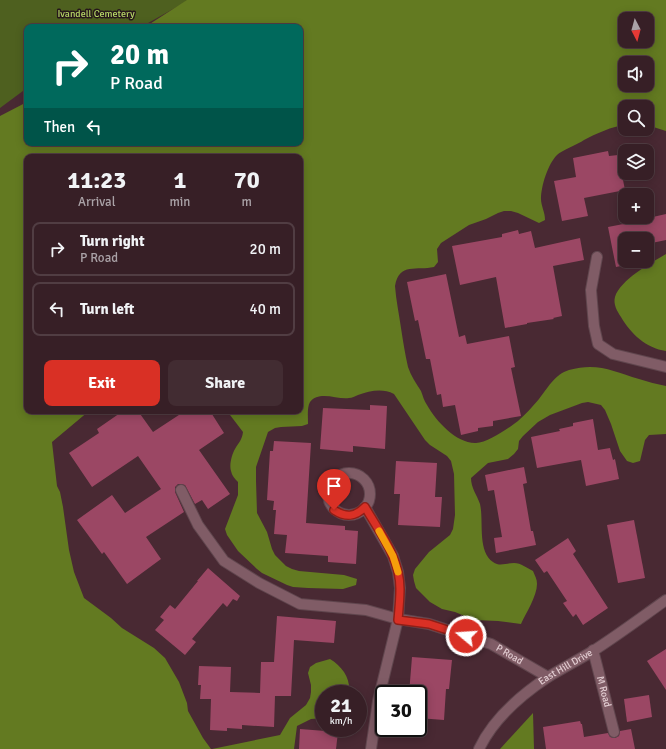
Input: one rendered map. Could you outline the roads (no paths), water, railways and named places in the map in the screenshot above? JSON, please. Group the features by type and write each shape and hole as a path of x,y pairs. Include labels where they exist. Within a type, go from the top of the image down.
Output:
{"street":[{"path":"597,257 591,290 594,326 598,344 613,354 666,367"},
{"path":"346,473 354,473 360,476 366,481 369,487 369,501 365,507 354,515 340,514 330,505 327,492 329,484 340,475 346,473"},
{"name":"P Road","path":"181,490 198,525 224,561 259,583 300,604 366,610 398,620 429,624 491,644 548,677"},
{"path":"365,507 393,556 398,572 400,588 398,620 378,701 371,749"},
{"name":"East Hill Drive","path":"479,749 498,720 519,699 548,677 593,650 666,600"},
{"name":"M Road","path":"593,650 614,732"}],"park label":[{"name":"Ivandell Cemetery","path":"96,14"}]}
